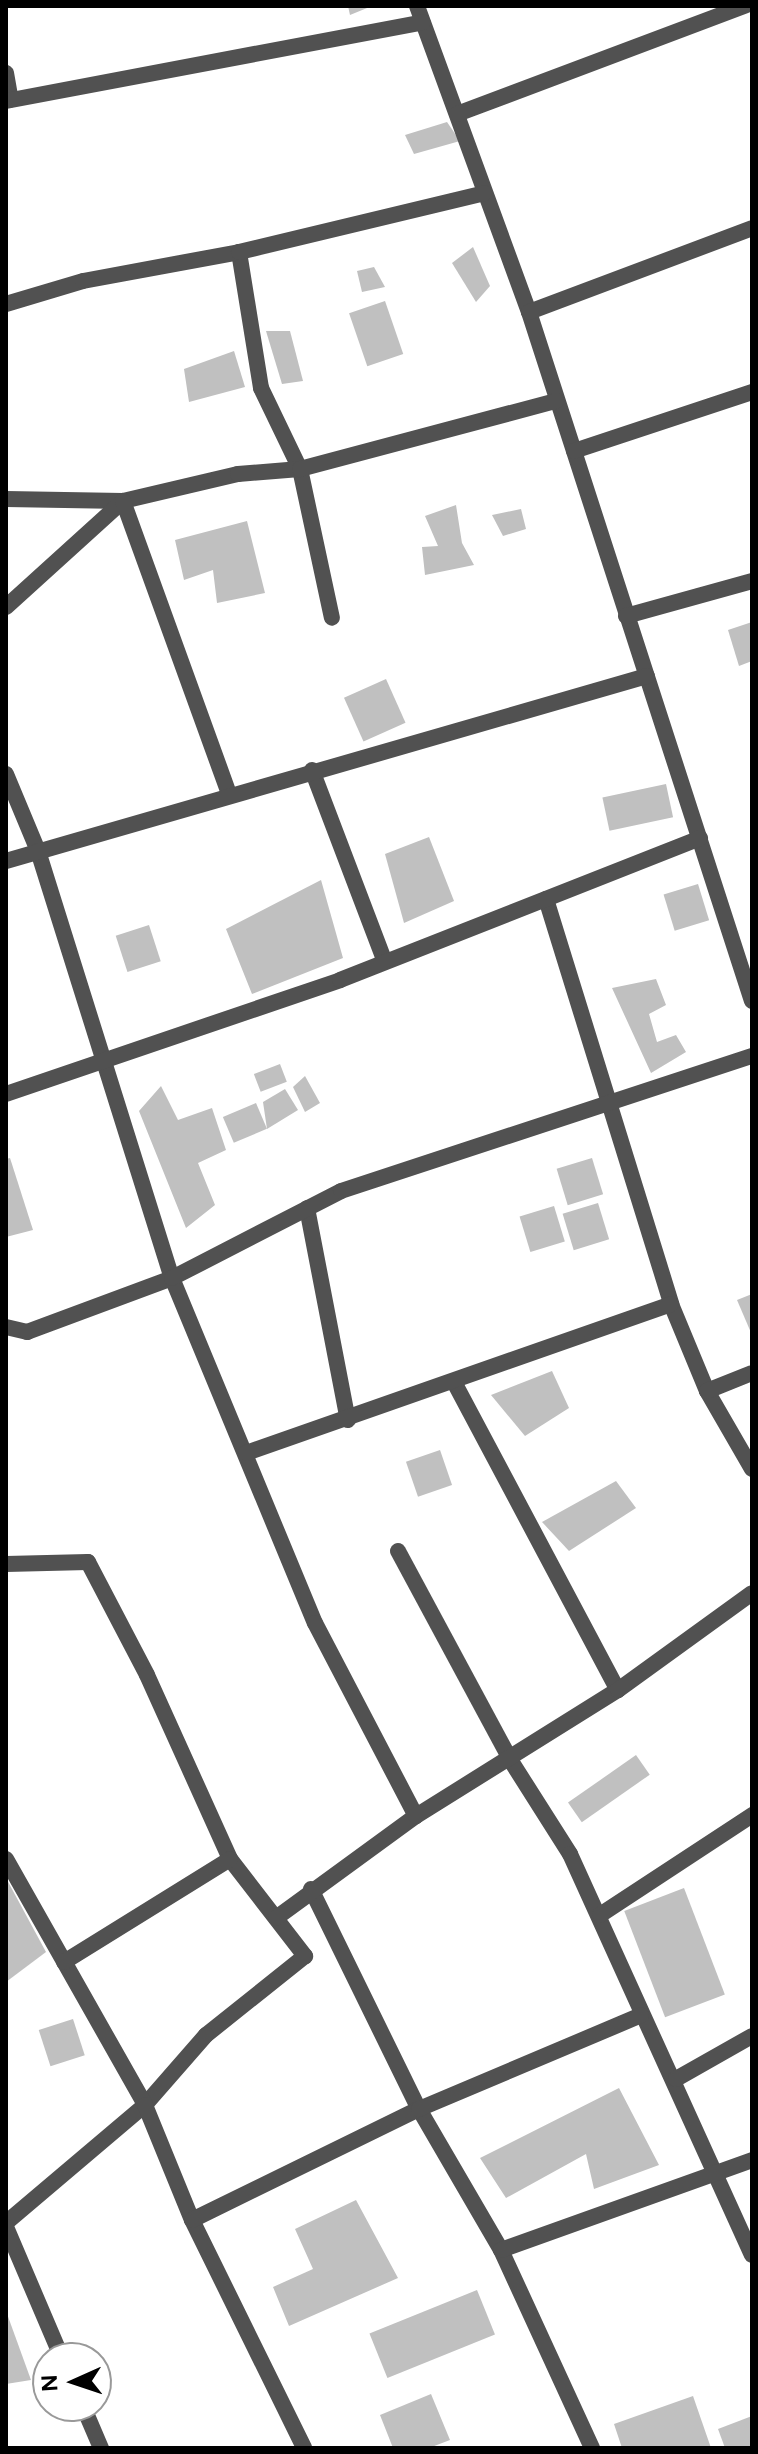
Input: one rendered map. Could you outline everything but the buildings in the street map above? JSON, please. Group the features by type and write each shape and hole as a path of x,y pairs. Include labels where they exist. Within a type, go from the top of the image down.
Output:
{"street":[{"path":"457,114 740,7"},
{"path":"6,73 9,100 420,14 529,312 752,1001"},
{"path":"6,304 83,281 239,252 484,193"},
{"path":"529,312 752,228"},
{"path":"239,252 261,388 300,469 332,618"},
{"path":"574,451 752,392"},
{"path":"6,499 123,501 238,474 300,469 556,401"},
{"path":"6,607 123,501"},
{"path":"123,501 229,794"},
{"path":"626,616 752,581"},
{"path":"6,861 312,770 647,676"},
{"path":"312,770 385,962"},
{"path":"6,774 38,851 172,1278 315,1623 416,1816"},
{"path":"6,1094 385,962 700,838"},
{"path":"546,899 606,1107 671,1304 707,1391 752,1469"},
{"path":"6,1327 27,1332 172,1278 341,1191 606,1107 752,1056"},
{"path":"307,1208 348,1420"},
{"path":"246,1453 348,1420 671,1304"},
{"path":"707,1391 752,1373"},
{"path":"454,1382 618,1690"},
{"path":"398,1551 511,1761 570,1854 600,1915 641,2015 676,2079 752,2255"},
{"path":"6,1564 88,1562 147,1675 230,1859 305,1956 206,2035 145,2105 6,2225 55,2342"},
{"path":"276,1918 311,1889 416,1816 511,1761 618,1690 752,1593"},
{"path":"600,1915 752,1815"},
{"path":"6,1859 145,2105 192,2220 304,2448"},
{"path":"64,1962 230,1859"},
{"path":"311,1889 419,2109 501,2250 592,2448"},
{"path":"192,2220 419,2109 641,2015"},
{"path":"676,2079 752,2036"},
{"path":"501,2250 752,2160"},
{"path":"90,2422 101,2448"}]}
